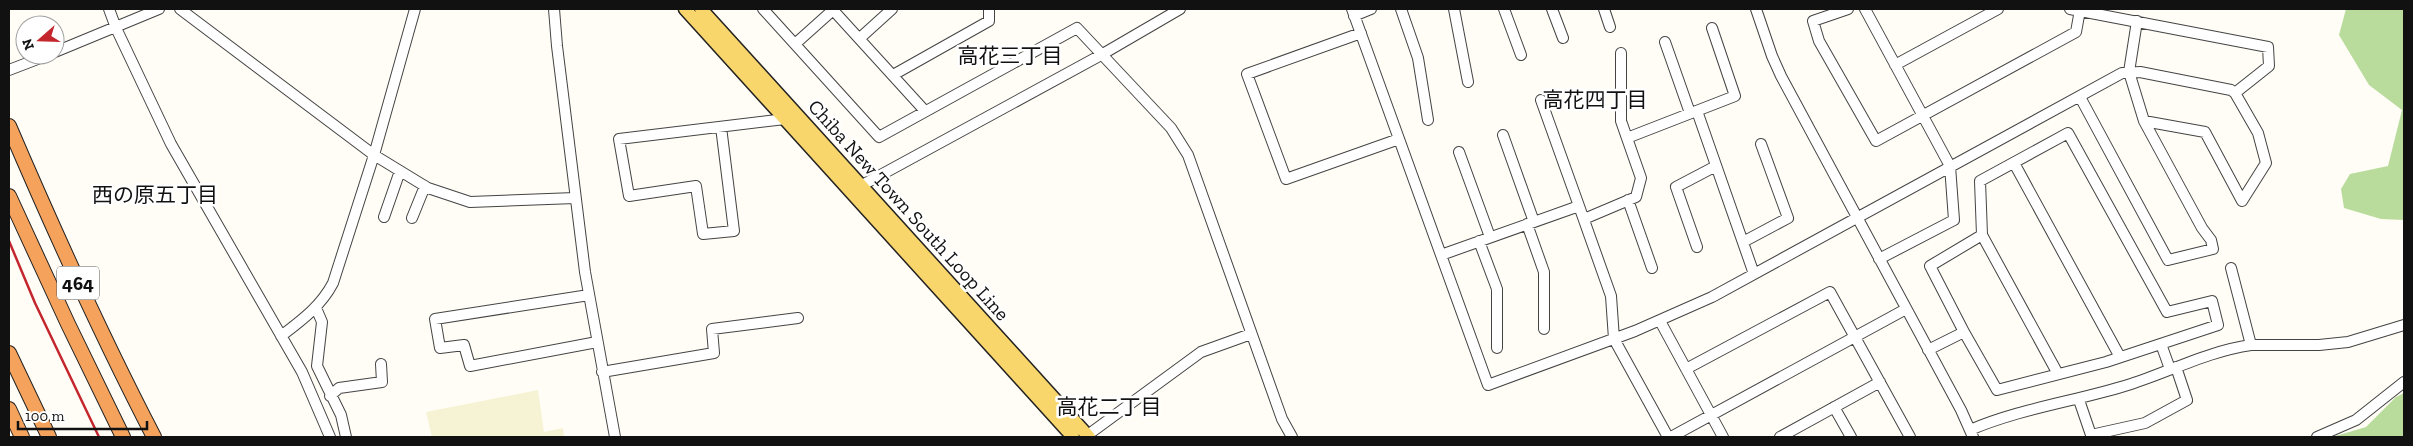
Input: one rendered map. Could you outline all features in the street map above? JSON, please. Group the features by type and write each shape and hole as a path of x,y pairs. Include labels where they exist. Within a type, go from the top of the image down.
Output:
{"highway":[{"name":"464","path":"9,126 70,268 154,437"},
{"name":"464","path":"9,196 123,437"},
{"path":"9,353 49,437"},
{"path":"9,409 22,437"}],"main road":[{"name":"Chiba New Town South Loop Line","path":"685,9 785,119 856,189 1087,437"},
{"name":"Chiba New Town South Loop Line","path":"701,9 1073,437"}],"street":[{"path":"109,9 116,28 171,144 281,336 316,402 330,437"},
{"path":"65,48 159,9"},
{"path":"180,9 374,155 425,186 470,202 575,198"},
{"path":"281,336 316,308 326,297 333,283 374,155 415,9"},
{"path":"554,9 575,198 589,295 615,437"},
{"path":"860,38 892,9"},
{"path":"893,75 989,21 989,9"},
{"path":"856,189 1101,54 1165,12 1180,9"},
{"path":"1371,9 1353,12 1488,385 1660,321 1754,274 1855,217 2122,73 2129,72 2231,90 2236,93 2258,133 2266,163 2242,201 2205,132 2144,121"},
{"path":"1401,9 1418,58 1428,120"},
{"path":"1454,9 1468,82"},
{"path":"1504,9 1521,55"},
{"path":"1552,9 1563,38"},
{"path":"1604,9 1610,27"},
{"path":"1756,9 1769,49 1781,76 1972,434 1992,421 2079,400 2133,384 2229,348 2251,345 2319,345 2348,342 2404,326"},
{"path":"1848,9 1813,21 1819,40 1876,141 2076,32 2075,10 2268,47 2269,66 2236,93"},
{"path":"1865,9 1950,166 1954,220 1879,259"},
{"path":"1895,65 1987,11 1998,9"},
{"path":"795,44 833,10 925,111"},
{"path":"769,11 795,44 879,137 1076,28 1171,128 1184,148 1282,419 1292,437"},
{"path":"2080,97 2168,260 2213,249 2211,240 2202,228 2144,121 2129,72 2137,21"},
{"path":"1627,138 1735,96 1712,28"},
{"path":"1361,33 1247,74 1250,83 1286,179 1399,139"},
{"path":"1665,42 1716,166 1754,274"},
{"path":"1584,219 1636,197 1640,178 1621,121 1621,53"},
{"path":"9,70 22,65"},
{"path":"1541,100 1611,296 1614,339 1670,437 1906,308"},
{"path":"721,127 734,231 703,234 696,186 628,196 619,139 785,119"},
{"path":"1982,235 1930,266 1997,390 2058,374 2120,357 2218,326 2212,301 2167,312 2068,133 1980,181 1982,235 2058,374"},
{"path":"1503,135 1531,223 1544,272 1544,330"},
{"path":"1743,242 1788,218 1761,144"},
{"path":"1459,152 1490,237"},
{"path":"2014,163 2120,357"},
{"path":"1697,247 1676,187 1716,166"},
{"path":"384,217 400,171"},
{"path":"412,218 425,186"},
{"path":"1628,200 1652,268"},
{"path":"1441,254 1579,206"},
{"path":"1480,241 1497,289 1496,348"},
{"path":"2232,268 2251,345"},
{"path":"1686,369 1830,292 1910,437"},
{"path":"589,295 435,319 440,348 464,344 470,366 597,342"},
{"path":"316,308 322,322 317,366 330,396 341,415 346,437"},
{"path":"602,372 714,353 712,329 798,318"},
{"path":"1660,321 1724,437"},
{"path":"1928,350 1964,332"},
{"path":"1087,437 1202,352 1252,334"},
{"path":"2079,400 2091,435 2145,423 2187,400 2161,344"},
{"path":"330,396 340,388 382,382 381,364"},
{"path":"1783,437 1880,382"},
{"path":"2317,437 2356,420 2404,382"},
{"path":"1834,407 1851,437"}],"shaded area":[{"path":"538,390 544,432 563,428 564,437 432,437 426,412"}],"green space":[{"path":"2346,9 2404,9 2404,220 2381,219 2344,208 2341,189 2350,174 2388,166 2402,110 2369,85 2339,35"},
{"path":"2404,393 2404,437 2332,437 2366,427 2396,397"}],"railway":[{"path":"9,241 35,303 99,437"}],"district":[{"name":"高花三丁目","path":"1010,56"},
{"name":"高花四丁目","path":"1595,100"},
{"name":"西の原五丁目","path":"155,195"},
{"name":"高花二丁目","path":"1109,407"}]}
